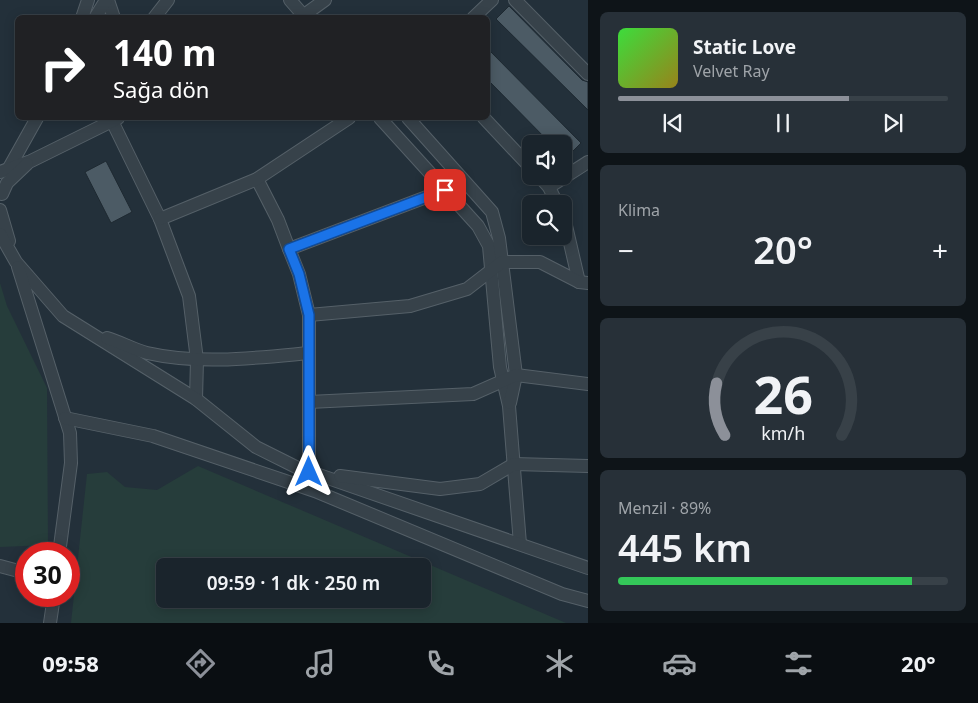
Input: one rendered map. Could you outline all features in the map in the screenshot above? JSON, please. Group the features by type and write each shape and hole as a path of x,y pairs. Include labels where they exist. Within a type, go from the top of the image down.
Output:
{"street":[{"path":"83,15 88,0"},
{"path":"97,15 107,0"},
{"path":"107,0 113,15"},
{"path":"156,15 168,0"},
{"path":"290,0 309,15 325,0"},
{"path":"476,15 492,0"},
{"path":"515,0 588,74"},
{"path":"4,170 36,120"},
{"path":"4,170 31,161 113,120"},
{"path":"115,120 160,219 189,296 197,360 196,399"},
{"path":"160,219 257,179 346,120"},
{"path":"382,120 478,226 489,246 500,367 509,406 520,544"},
{"path":"410,120 492,212 499,238 516,375 509,406"},
{"path":"486,120 522,158"},
{"path":"1,196 7,183 31,161"},
{"path":"553,195 549,187 588,162"},
{"path":"257,179 278,220 299,274 309,315 309,472"},
{"path":"289,249 445,190"},
{"path":"0,210 70,433 71,463 61,542"},
{"path":"0,234 16,262 63,316 196,399 256,446 309,472 588,568"},
{"path":"572,243 584,283"},
{"path":"309,315 410,306 467,289 502,262 540,262 584,283"},
{"path":"90,333 118,341 146,353 197,360 238,360 309,353"},
{"path":"309,402 473,394 516,375 588,384"},
{"path":"65,418 154,436 315,491 562,594 588,601"},
{"path":"309,472 440,488 480,484 514,464 588,466"},
{"path":"0,566 15,570"},
{"path":"50,623 52,607"}],"green space":[{"path":"0,283 7,306 47,388 48,542 15,542 15,546 0,547"},
{"path":"198,466 414,558 156,558 156,608 431,608 431,565 566,623 71,623 73,607 80,607 80,542 87,474 107,472 125,487 157,490"}],"building":[{"path":"509,6 582,80 588,82 588,110 496,19"},
{"path":"490,51 581,143 572,152 572,135 542,135 490,82"},
{"path":"106,161 132,212 111,223 85,172"}],"route":[{"path":"309,472 309,315 299,274 289,249 445,190"}]}
